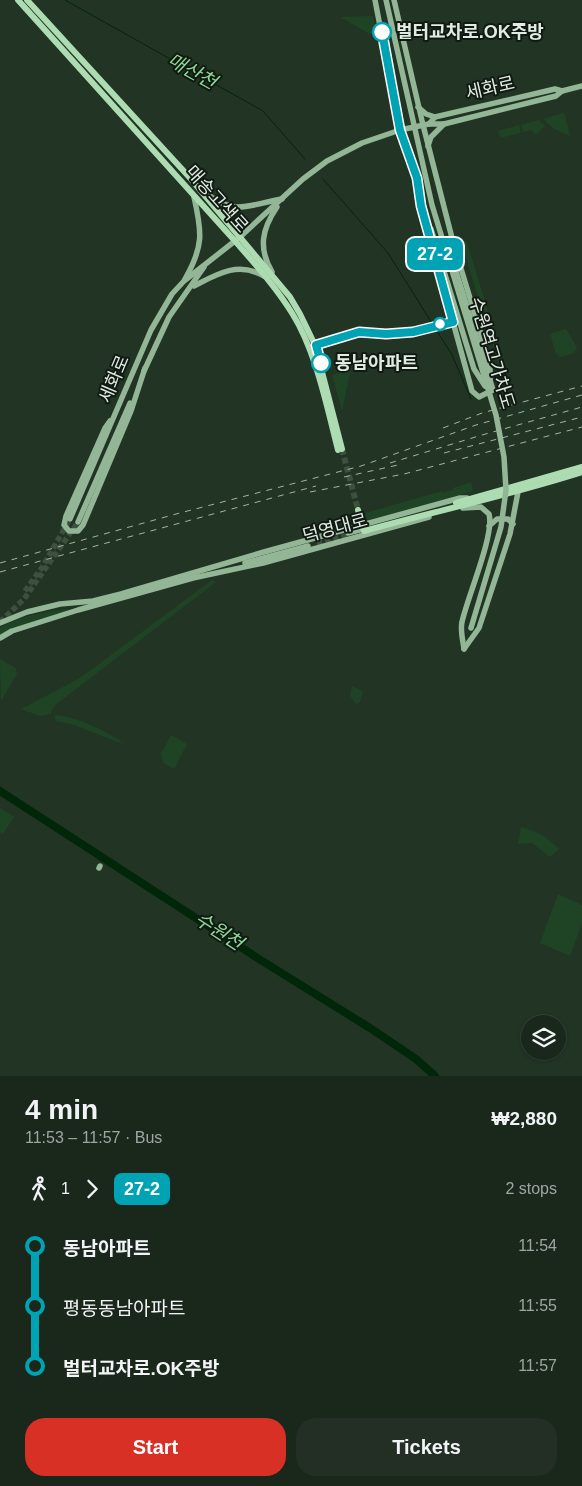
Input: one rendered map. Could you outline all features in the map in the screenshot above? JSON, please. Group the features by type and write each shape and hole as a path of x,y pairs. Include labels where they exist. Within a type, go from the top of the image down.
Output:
{"main road":[{"name":"매송고색로","path":"18,0 194,197 238,239 277,281 300,314 316,345 340,450 309,348 293,314 238,239 196,185 28,0"},
{"path":"376,0 400,130 417,178 474,369 489,392"},
{"name":"수원역고가차도","path":"386,0 432,205 489,392 504,457 505,504 495,550 464,649"},
{"path":"394,0 418,107 426,125 428,146 452,238 490,364 489,392"},
{"name":"세화로","path":"70,519 151,330 172,294 184,281 238,239 304,179 327,161 362,142 400,130 444,124 556,96 562,91 582,86"},
{"name":"세화로","path":"436,117 555,89 562,91"},
{"path":"418,107 426,114 436,117"},
{"path":"426,125 436,117"},
{"path":"428,146 431,137 444,124"},
{"path":"417,178 421,206 472,391 479,397 493,390 454,265 452,238"},
{"path":"196,185 216,202 239,208 282,199"},
{"path":"184,281 194,261 201,232 194,197"},
{"path":"277,281 267,264 263,241 267,223 282,199"},
{"name":"세화로","path":"78,522 169,317 192,287 206,264"},
{"path":"192,287 220,274 235,270 254,271 265,276"},
{"path":"117,411 105,428 66,516 64,525 70,532 78,531 83,525 131,411 145,368"},
{"name":"덕영대로","path":"348,534 473,500 582,466"},
{"name":"덕영대로","path":"202,573 263,563 460,498 473,500 518,492 582,472"},
{"path":"464,649 479,628 513,524 518,492"},
{"name":"덕영대로","path":"0,638 12,631 36,622 202,573 264,552 461,508 473,500"},
{"path":"461,508 475,506 485,509 490,518 461,624 464,649"},
{"path":"356,511 358,518"},
{"path":"489,526 497,519 508,519 513,524"},
{"name":"덕영대로","path":"0,623 35,610 60,604 93,601 317,543"}],"green space":[{"path":"373,16 376,32 370,34 340,17"},
{"path":"563,113 570,136 554,129 543,119"},
{"path":"539,120 545,126 536,135 531,130 523,132 521,125"},
{"path":"519,125 521,133 500,138 498,131"},
{"path":"466,240 504,363 499,365 462,245"},
{"path":"566,329 577,347 574,353 561,357 556,354 550,334"},
{"path":"351,369 342,411 332,375"},
{"path":"471,482 473,491 367,522 365,513 442,491 443,493"},
{"path":"212,580 216,582 59,702 52,709 51,714 40,716 21,709 80,678"},
{"path":"66,609 67,611 35,621 0,636 0,628 16,620 40,613"},
{"path":"0,659 16,668 17,674 1,701"},
{"path":"352,686 363,691 360,702 356,704 350,696"},
{"path":"57,715 93,726 126,745 71,724 56,721 54,716"},
{"path":"171,735 187,744 174,769 163,763 161,754"},
{"path":"0,808 14,817 3,834 0,832"},
{"path":"521,827 541,835 559,849 550,857 532,843 518,844"},
{"path":"558,894 582,905 582,923 570,956 540,943"}],"waterway":[{"name":"매산천","path":"65,0 263,111 305,159"},
{"name":"매산천","path":"323,179 388,253 452,355 471,399"},
{"name":"수원천","path":"0,791 259,959 370,1028 416,1059 435,1076"}],"tunnel":[{"path":"342,449 358,510"},
{"path":"25,591 43,566 70,519"},
{"path":"0,622 24,599 78,522"},
{"path":"317,544 349,535"}],"railway":[{"path":"443,428 482,413 582,386"},
{"path":"0,563 176,514 361,466 476,425 582,395"},
{"path":"390,463 582,407"},
{"path":"444,453 582,417"},
{"path":"310,492 404,474 582,427"},
{"path":"344,477 398,465"},
{"path":"0,572 316,486"}],"bus line":[{"name":"27-2","path":"321,363 316,345 359,332 386,334 413,332 453,322 421,206 417,178 400,130 382,32"}],"place":[{"name":"벌터교차로.OK주방","path":"382,32"},
{"name":"동남아파트","path":"321,363"}]}
